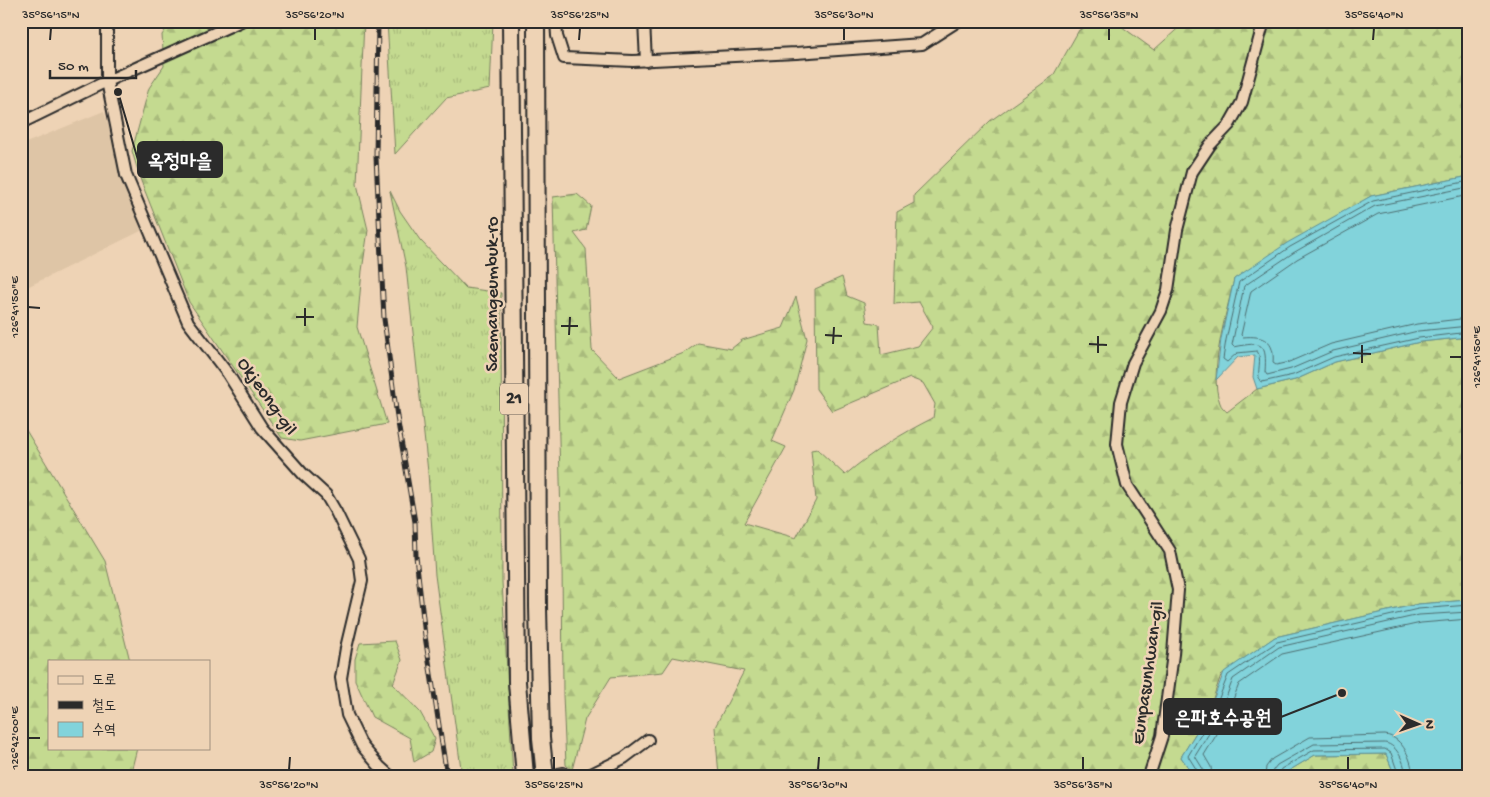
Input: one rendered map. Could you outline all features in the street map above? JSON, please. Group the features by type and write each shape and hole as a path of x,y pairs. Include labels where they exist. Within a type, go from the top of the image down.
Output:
{"highway":[{"name":"Saemangeumbuk-ro","path":"511,21 517,673 525,776"},
{"name":"21","path":"536,21 538,597 542,738 557,775"}],"street":[{"name":"Okjeong-gil","path":"107,21 107,81 126,175 188,322 228,374 262,428 303,474 326,495 359,559 362,581 340,678 347,715 362,746 380,768 390,776"},
{"path":"21,123 107,81 241,21"},
{"path":"556,21 557,36 564,58 646,61 922,44 958,21"},
{"path":"644,21 646,61"},
{"name":"Eunpasunhwan-gil","path":"1149,776 1162,736 1173,654 1178,590 1170,551 1127,484 1117,444 1121,402 1133,363 1161,311 1168,290 1177,230 1192,172 1210,145 1229,125 1242,102 1264,21"},
{"path":"586,776 624,758 648,740"}],"shaded area":[{"path":"104,111 141,231 21,290 21,145"}],"green space":[{"path":"169,21 364,21 357,184 368,230 357,327 387,424 300,441 282,438 189,302 141,181 132,151 149,88 164,66 162,35 170,23"},
{"path":"387,21 493,21 490,89 446,98 395,154"},
{"path":"1099,21 1114,21 1154,50 1186,21 1212,21 1221,25 1233,21 1469,21 1469,176 1371,196 1234,279 1223,325 1216,375 1220,403 1227,412 1257,389 1295,380 1335,362 1420,342 1469,337 1469,600 1418,604 1275,637 1221,675 1208,713 1181,757 1194,776 719,776 715,727 744,671 673,657 663,672 611,677 585,719 572,770 566,765 563,695 562,560 553,197 577,194 591,206 586,230 574,233 586,249 592,350 619,378 684,353 698,343 731,349 742,340 783,328 796,297 807,339 794,390 772,441 786,447 744,523 796,538 816,500 811,450 817,449 845,475 887,444 933,418 935,404 923,383 910,378 832,411 816,389 815,289 842,277 847,296 864,303 867,322 879,324 881,355 918,346 933,327 919,302 894,304 897,212 914,203 914,195 990,121 1053,76 1079,30"},
{"path":"390,191 400,211 420,240 466,288 501,293 502,582 513,776 462,776 435,575 428,472 406,267"},
{"path":"21,422 105,561 130,660 48,660 48,750 136,750 130,776 21,776"},
{"path":"395,641 402,660 393,684 420,712 435,739 431,752 414,762 410,738 372,717 355,680 355,659 360,643"},
{"path":"1386,754 1395,776 1280,776 1315,755"}],"water":[{"path":"1469,176 1469,337 1420,342 1335,362 1295,380 1257,389 1253,377 1255,355 1238,357 1216,380 1221,339 1234,279 1287,243 1371,196"},
{"path":"1469,600 1469,776 1395,776 1386,754 1315,755 1280,776 1194,776 1181,757 1208,713 1224,672 1275,637 1418,604"}],"railway":[{"path":"378,21 376,157 384,319 397,417 415,522 416,556 425,636 447,776"}],"place":[{"name":"옥정마을","path":"118,92"},
{"name":"은파호수공원","path":"1342,693"}]}
